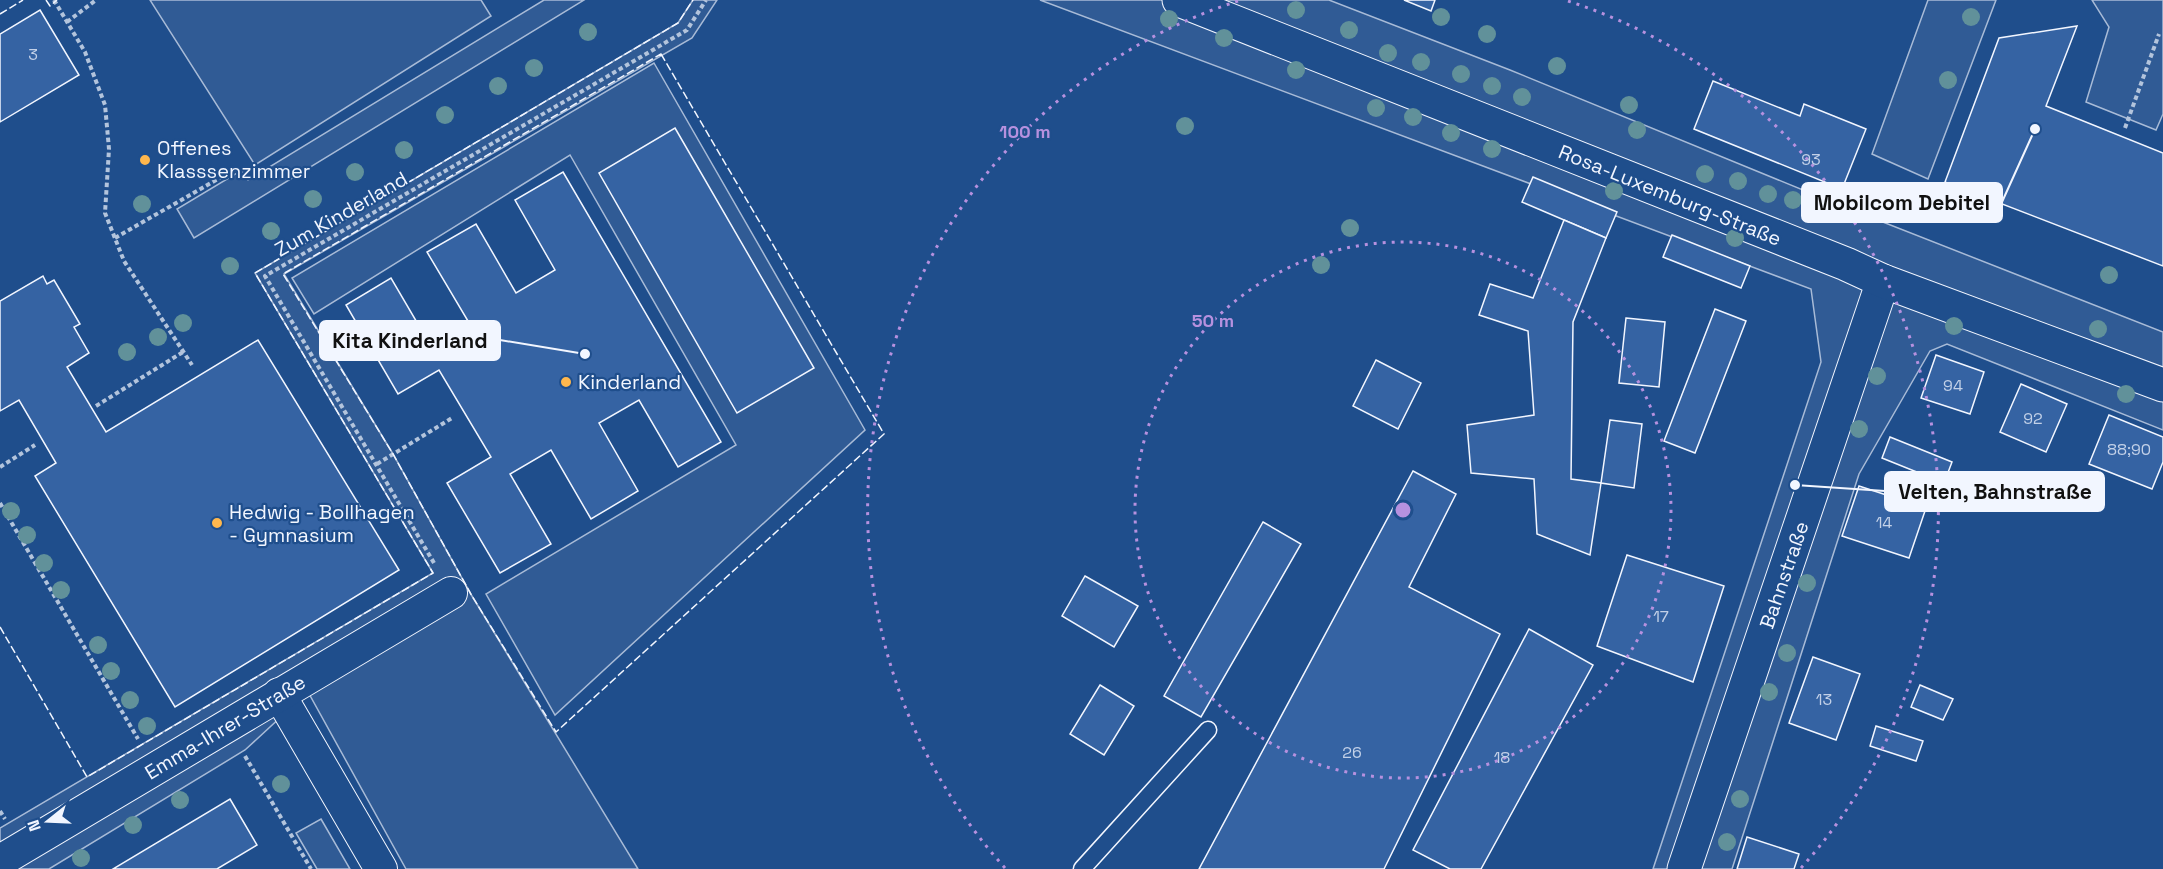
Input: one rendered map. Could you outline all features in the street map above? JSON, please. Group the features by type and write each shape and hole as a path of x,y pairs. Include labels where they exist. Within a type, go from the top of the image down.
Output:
{"main road":[{"name":"Rosa-Luxemburg-Straße","path":"1179,0 1813,251 1883,281 2163,385"},
{"name":"Bahnstraße","path":"1684,869 1883,281"}],"street":[{"name":"Emma-Ihrer-Straße","path":"0,861 451,592"},
{"path":"279,694 381,869"}],"lane":[{"path":"1082,869 1208,730"}],"path":[{"path":"54,0 85,52 105,105 109,149 105,213 124,261 192,365"},
{"path":"67,22 96,0"},
{"name":"Zum Kinderland","path":"451,592 265,276 687,30 706,0"},
{"path":"2125,128 2159,34"},
{"path":"115,238 237,168"},
{"path":"96,406 183,352"},
{"path":"376,464 452,418"},
{"path":"0,467 35,446"},
{"path":"0,503 155,769"},
{"path":"227,725 311,869"}],"shaded area":[{"path":"150,0 481,0 491,16 255,165"},
{"path":"544,0 584,0 194,238 177,209 242,170 248,180"},
{"path":"693,0 717,0 692,38 284,274 393,454 472,596 638,869 406,869 308,692 245,750 49,869 0,869 0,828 433,573 255,273 678,23"},
{"path":"1040,0 1329,0 1510,70 1842,206 2163,332 2163,430 1947,344 1930,351 1859,474 1732,869 1653,869 1821,362 1811,289"},
{"path":"1928,0 1996,0 1928,179 1872,154"},
{"path":"2092,0 2163,0 2163,114 2156,130 2086,102 2109,27"},
{"path":"654,63 865,430 555,715 486,594 736,445 570,155 314,314 292,278"},
{"path":"321,819 350,869 317,869 296,833"}],"building":[{"path":"1404,0 1435,0 1431,11"},
{"path":"40,10 79,75 0,122 0,34"},
{"path":"2077,26 2046,106 2163,153 2163,266 1945,182 1999,38"},
{"path":"1713,81 1800,116 1804,104 1866,129 1842,189 1694,129"},
{"path":"675,128 814,368 737,413 599,173"},
{"name":"Kinderland","path":"563,172 721,442 678,467 639,400 599,423 638,491 591,519 551,450 510,474 551,544 500,573 447,483 491,457 439,370 398,394 346,305 391,278 429,343 468,321 427,252 476,224 516,293 555,270 515,200"},
{"path":"1533,177 1617,212 1606,238 1522,202"},
{"path":"1564,220 1606,238 1573,322 1571,479 1601,483 1590,555 1537,534 1534,479 1471,473 1467,425 1534,415 1528,331 1479,315 1490,284 1533,298"},
{"path":"1672,235 1750,266 1741,288 1663,257"},
{"name":"Hedwig - Bollhagen - Gymnasium","path":"43,276 47,284 54,280 80,324 74,327 89,353 67,367 106,432 258,340 399,570 175,707 35,476 56,463 19,400 0,411 0,301"},
{"path":"1715,309 1746,321 1695,453 1664,441"},
{"path":"1626,318 1665,322 1659,387 1619,383"},
{"path":"1936,355 1984,372 1970,414 1921,398"},
{"path":"1376,360 1421,383 1398,429 1353,406"},
{"path":"2021,384 2067,404 2046,452 2000,432"},
{"path":"2109,415 2163,437 2163,462 2152,489 2089,464"},
{"path":"1610,420 1642,424 1634,488 1601,483"},
{"path":"1890,437 1952,462 1944,483 1882,458"},
{"path":"1413,471 1456,494 1409,587 1500,634 1384,869 1199,869"},
{"path":"1859,486 1926,508 1909,558 1842,536"},
{"path":"1263,522 1301,544 1201,717 1164,696"},
{"path":"1627,555 1724,586 1693,682 1597,646"},
{"path":"1085,576 1138,606 1114,647 1062,616"},
{"path":"1529,629 1593,665 1481,869 1450,869 1413,850"},
{"path":"1813,657 1860,674 1836,740 1789,723"},
{"path":"1100,685 1134,706 1104,755 1070,734"},
{"path":"1920,685 1953,699 1943,720 1911,707"},
{"path":"1876,726 1923,741 1916,761 1870,746"},
{"path":"230,799 257,845 217,869 113,869"},
{"path":"1747,837 1799,854 1794,869 1737,869"}],"fence":[{"path":"0,14 23,0"},
{"path":"46,0 50,6 57,0"},
{"path":"0,627 87,777 433,573 255,273 678,23 693,0"},
{"path":"661,54 884,434 556,732 472,596 393,454 283,274 661,54"}],"place":[{"name":"Mobilcom Debitel","path":"2035,129"},
{"name":"Offenes Klasssenzimmer","path":"145,160"},
{"name":"Kita Kinderland","path":"585,354"},
{"name":"Kinderland","path":"566,382"},
{"name":"Velten, Bahnstraße","path":"1795,485"},
{"name":"Hedwig - Bollhagen - Gymnasium","path":"217,523"}]}
